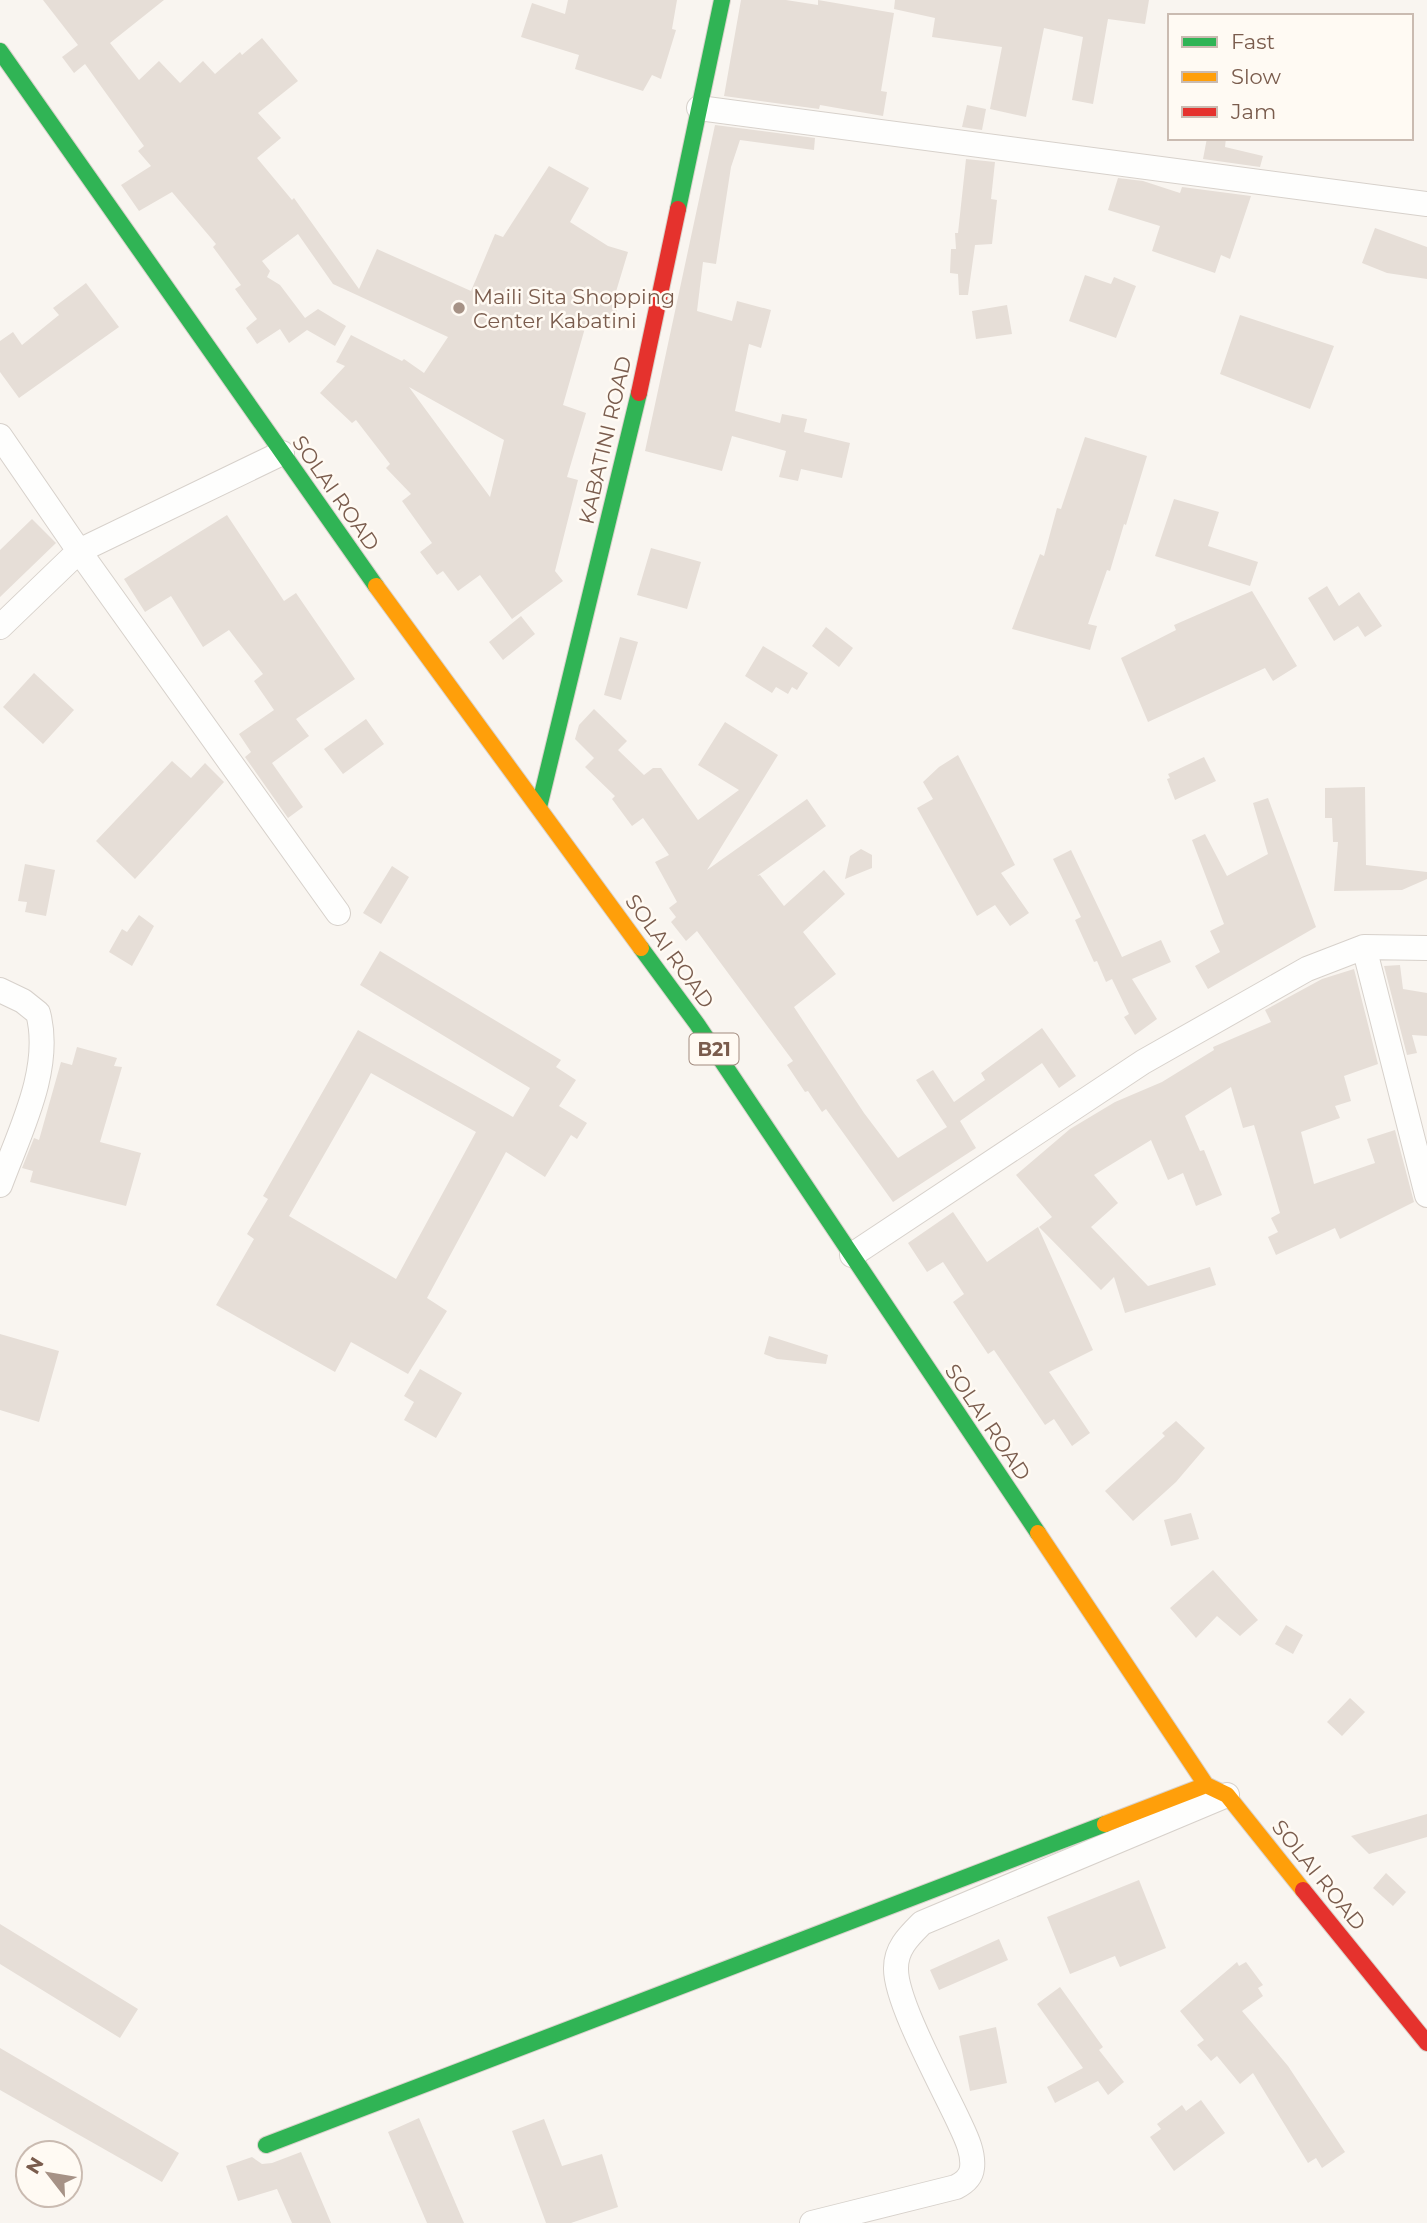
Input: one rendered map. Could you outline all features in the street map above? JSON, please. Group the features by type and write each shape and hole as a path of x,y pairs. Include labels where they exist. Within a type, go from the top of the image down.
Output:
{"main road":[{"name":"KABATINI ROAD","path":"539,807 644,371 722,0"},
{"name":"SOLAI ROAD","path":"0,51 282,453 697,1024 1217,1790 1427,2043"},
{"path":"266,2146 1217,1790"}],"street":[{"path":"699,108 1427,204"},
{"path":"0,436 338,913"},
{"path":"0,627 79,551 282,453"},
{"path":"852,1255 1143,1062 1307,969 1364,947 1427,948"},
{"path":"1364,947 1427,1195"},
{"path":"0,990 23,1001 38,1013 43,1048 30,1099 0,1185"},
{"path":"812,2223 956,2187 966,2181 972,2169 970,2151 961,2127 899,1992 896,1967 903,1942 922,1923 1217,1790"}],"building":[{"path":"43,0 164,0 110,43 139,80 159,61 180,83 203,61 215,74 240,52 242,55 262,38 298,81 258,113 281,138 257,158 292,200 294,198 359,289 377,249 471,291 495,234 503,237 549,166 589,188 570,222 608,246 628,252 615,295 622,298 609,330 587,321 563,405 586,413 567,477 578,480 555,571 563,581 512,619 480,575 458,591 443,571 437,575 420,552 432,543 402,501 411,494 386,468 390,464 356,420 352,423 320,393 345,366 336,362 351,335 402,361 404,359 424,373 448,337 333,284 298,234 262,261 270,271 267,277 280,285 305,318 318,309 346,326 335,346 307,330 289,343 280,329 257,344 246,328 257,319 235,289 241,285 213,247 216,244 172,192 139,211 121,185 151,166 138,151 144,146 85,64 74,73 62,57 78,45","holes":["409,387 504,440 490,497"]},
{"path":"568,0 677,0 672,29 676,30 661,79 652,75 643,91 575,69 579,55 521,37 532,3 565,14"},
{"path":"741,0 786,0 818,5 818,0 894,13 881,91 887,92 883,116 820,105 819,109 724,96"},
{"path":"895,0 1149,0 1145,24 1108,19 1093,104 1072,100 1083,37 1044,28 1026,117 990,109 1002,47 932,37 935,18 894,9"},
{"path":"967,105 986,109 982,130 962,127"},
{"path":"715,125 815,138 814,150 740,140 731,167 716,264 703,262 697,311 732,321 737,301 771,310 761,348 749,344 735,411 780,423 782,414 807,419 804,432 850,443 842,478 801,469 798,481 779,477 786,451 732,436 722,471 645,451"},
{"path":"1207,140 1226,140 1225,147 1263,156 1260,167 1203,159"},
{"path":"966,159 995,162 991,199 997,200 992,244 975,245 968,295 959,295 958,274 950,273 951,249 956,249 955,233 958,233"},
{"path":"1118,178 1143,181 1180,193 1182,187 1251,196 1230,259 1221,255 1215,273 1152,251 1160,226 1108,210"},
{"path":"1375,228 1427,247 1427,279 1387,273 1362,263"},
{"path":"1085,275 1111,284 1114,277 1136,286 1116,338 1069,321"},
{"path":"86,283 119,327 19,398 0,372 0,341 13,332 22,345 59,315 53,308"},
{"path":"1007,305 1012,334 976,339 972,311"},
{"path":"1240,315 1334,346 1310,409 1220,374"},
{"path":"1085,437 1147,456 1110,571 1107,570 1088,624 1097,626 1090,650 1012,629 1040,554 1044,556 1057,508 1061,509"},
{"path":"1174,499 1219,512 1208,546 1258,562 1250,586 1155,556"},
{"path":"227,515 284,601 296,593 355,679 296,719 309,736 272,763 303,807 288,818 245,757 251,752 239,734 274,710 254,681 263,674 229,630 203,647 171,596 145,612 124,579"},
{"path":"32,519 56,543 0,597 0,550"},
{"path":"651,548 701,562 687,609 637,595"},
{"path":"1327,586 1339,606 1359,592 1382,626 1365,637 1358,626 1334,641 1308,598"},
{"path":"1252,591 1297,666 1273,681 1265,668 1148,722 1121,658 1176,630 1174,625"},
{"path":"521,616 535,634 503,660 489,642"},
{"path":"826,627 853,648 839,667 812,646"},
{"path":"620,637 638,642 621,700 604,695"},
{"path":"763,646 808,673 797,690 792,687 788,694 776,687 772,693 745,676"},
{"path":"34,673 74,710 43,744 3,707"},
{"path":"594,709 627,741 618,750 644,775 653,768 661,768 698,820 739,790 698,765 725,722 778,755 707,870 807,799 826,826 757,876 760,875 784,906 824,870 845,894 803,932 836,974 794,1007 864,1113 898,1158 947,1127 916,1080 933,1070 954,1102 985,1080 981,1073 1042,1028 1076,1076 1059,1088 1042,1063 960,1121 976,1148 893,1202 826,1109 822,1112 808,1091 805,1092 787,1065 793,1061 697,931 686,941 671,922 676,917 669,908 677,902 655,862 669,855 643,818 632,826 612,799 615,796 585,767 594,758 575,739 579,725"},
{"path":"366,719 384,744 343,774 324,749"},
{"path":"958,755 1015,865 1001,873 1029,913 1010,926 995,905 977,916 917,808 933,799 923,782 939,767"},
{"path":"1204,757 1216,781 1175,800 1167,779 1170,778 1168,774"},
{"path":"172,761 191,778 205,763 224,782 135,879 96,841"},
{"path":"1365,787 1366,865 1427,872 1427,879 1402,890 1334,891 1338,842 1333,842 1332,818 1325,818 1325,788"},
{"path":"1268,798 1316,927 1208,989 1195,966 1220,952 1210,931 1224,924 1192,840 1205,834 1227,876 1268,854 1253,803"},
{"path":"861,849 872,855 872,868 845,879 850,856"},
{"path":"1071,850 1122,957 1161,940 1171,962 1132,979 1157,1019 1135,1035 1124,1017 1129,1014 1112,979 1106,982 1097,961 1094,962 1075,920 1081,917 1053,859"},
{"path":"25,864 55,870 46,916 25,912 27,902 18,901"},
{"path":"392,866 409,877 381,924 363,913"},
{"path":"139,915 154,926 132,966 109,952 122,929 127,932"},
{"path":"380,951 561,1060 556,1067 576,1080 559,1106 587,1123 577,1139 571,1135 545,1177 506,1152 427,1298 447,1311 408,1374 351,1342 335,1372 216,1305 254,1239 247,1234 268,1199 263,1196 358,1030 513,1117 530,1088 360,985","holes":["371,1073 476,1132 396,1279 289,1216"]},
{"path":"1400,965 1403,989 1427,993 1427,1036 1412,1035 1417,1053 1407,1055 1384,966"},
{"path":"1354,969 1378,1064 1344,1076 1351,1101 1335,1106 1340,1118 1301,1132 1314,1184 1375,1163 1367,1139 1395,1130 1414,1202 1340,1239 1335,1228 1276,1255 1268,1237 1278,1232 1271,1218 1280,1213 1254,1125 1243,1128 1231,1087 1185,1116 1200,1151 1204,1150 1222,1195 1196,1206 1183,1173 1168,1180 1151,1140 1094,1175 1118,1203 1091,1227 1148,1286 1210,1267 1216,1285 1125,1313 1114,1277 1101,1290 1039,1227 1052,1217 1016,1175 1070,1129 1115,1102 1162,1082 1214,1050 1213,1047 1271,1022 1265,1010 1322,979"},
{"path":"77,1047 117,1058 114,1066 122,1067 100,1142 141,1153 126,1206 30,1182 33,1171 22,1168 34,1138 39,1140 61,1062 72,1065"},
{"path":"953,1212 987,1262 1038,1227 1093,1350 1049,1372 1090,1433 1072,1446 1054,1419 1045,1425 994,1350 988,1354 953,1302 964,1294 943,1262 927,1272 908,1243"},
{"path":"0,1334 59,1351 39,1422 0,1410"},
{"path":"769,1336 828,1355 826,1364 777,1359 764,1354"},
{"path":"420,1369 462,1393 436,1438 404,1420 414,1402 404,1396"},
{"path":"1176,1421 1205,1448 1176,1482 1133,1521 1105,1491 1165,1436 1162,1433"},
{"path":"1191,1513 1199,1539 1171,1546 1164,1520"},
{"path":"1213,1570 1258,1620 1240,1636 1217,1616 1196,1638 1170,1608"},
{"path":"1286,1625 1303,1635 1293,1654 1275,1644"},
{"path":"1350,1698 1365,1712 1342,1736 1327,1722"},
{"path":"1427,1814 1427,1837 1369,1854 1351,1836"},
{"path":"1386,1873 1406,1892 1393,1906 1373,1888"},
{"path":"1139,1880 1166,1948 1120,1967 1115,1956 1070,1974 1047,1917"},
{"path":"0,1924 138,2009 120,2038 0,1964"},
{"path":"999,1939 1008,1960 939,1990 930,1970"},
{"path":"1237,1962 1239,1966 1246,1962 1263,1985 1258,1988 1263,1996 1242,2011 1288,2066 1345,2152 1322,2168 1316,2158 1308,2163 1253,2073 1240,2084 1217,2056 1211,2061 1197,2045 1204,2040 1180,2011"},
{"path":"1060,1987 1103,2047 1099,2050 1124,2082 1108,2095 1098,2081 1055,2103 1047,2087 1083,2068 1037,2004"},
{"path":"996,2027 1007,2083 970,2091 959,2036"},
{"path":"0,2048 179,2153 162,2182 0,2090"},
{"path":"1201,2100 1225,2133 1174,2171 1150,2137 1161,2129 1157,2124 1182,2105 1186,2111"},
{"path":"419,2118 464,2223 427,2223 388,2132"},
{"path":"544,2119 562,2166 602,2154 618,2207 571,2223 546,2223 512,2131"},
{"path":"301,2152 331,2223 292,2223 277,2189 238,2201 226,2166 252,2157 262,2164 272,2163"}],"traffic: fast":[{"path":"678,209 722,0"},
{"path":"0,51 376,586"},
{"path":"539,807 639,393"},
{"path":"641,948 697,1024 1038,1533"},
{"path":"266,2145 1105,1824"}],"traffic: slow":[{"path":"376,586 641,948"},
{"path":"1038,1533 1206,1785 1227,1795 1303,1890"},
{"path":"1105,1824 1206,1785"}],"traffic: jam":[{"path":"639,393 678,209"},
{"path":"1303,1890 1427,2043"}],"place":[{"name":"Maili Sita Shopping Center Kabatini","path":"459,308"}]}
